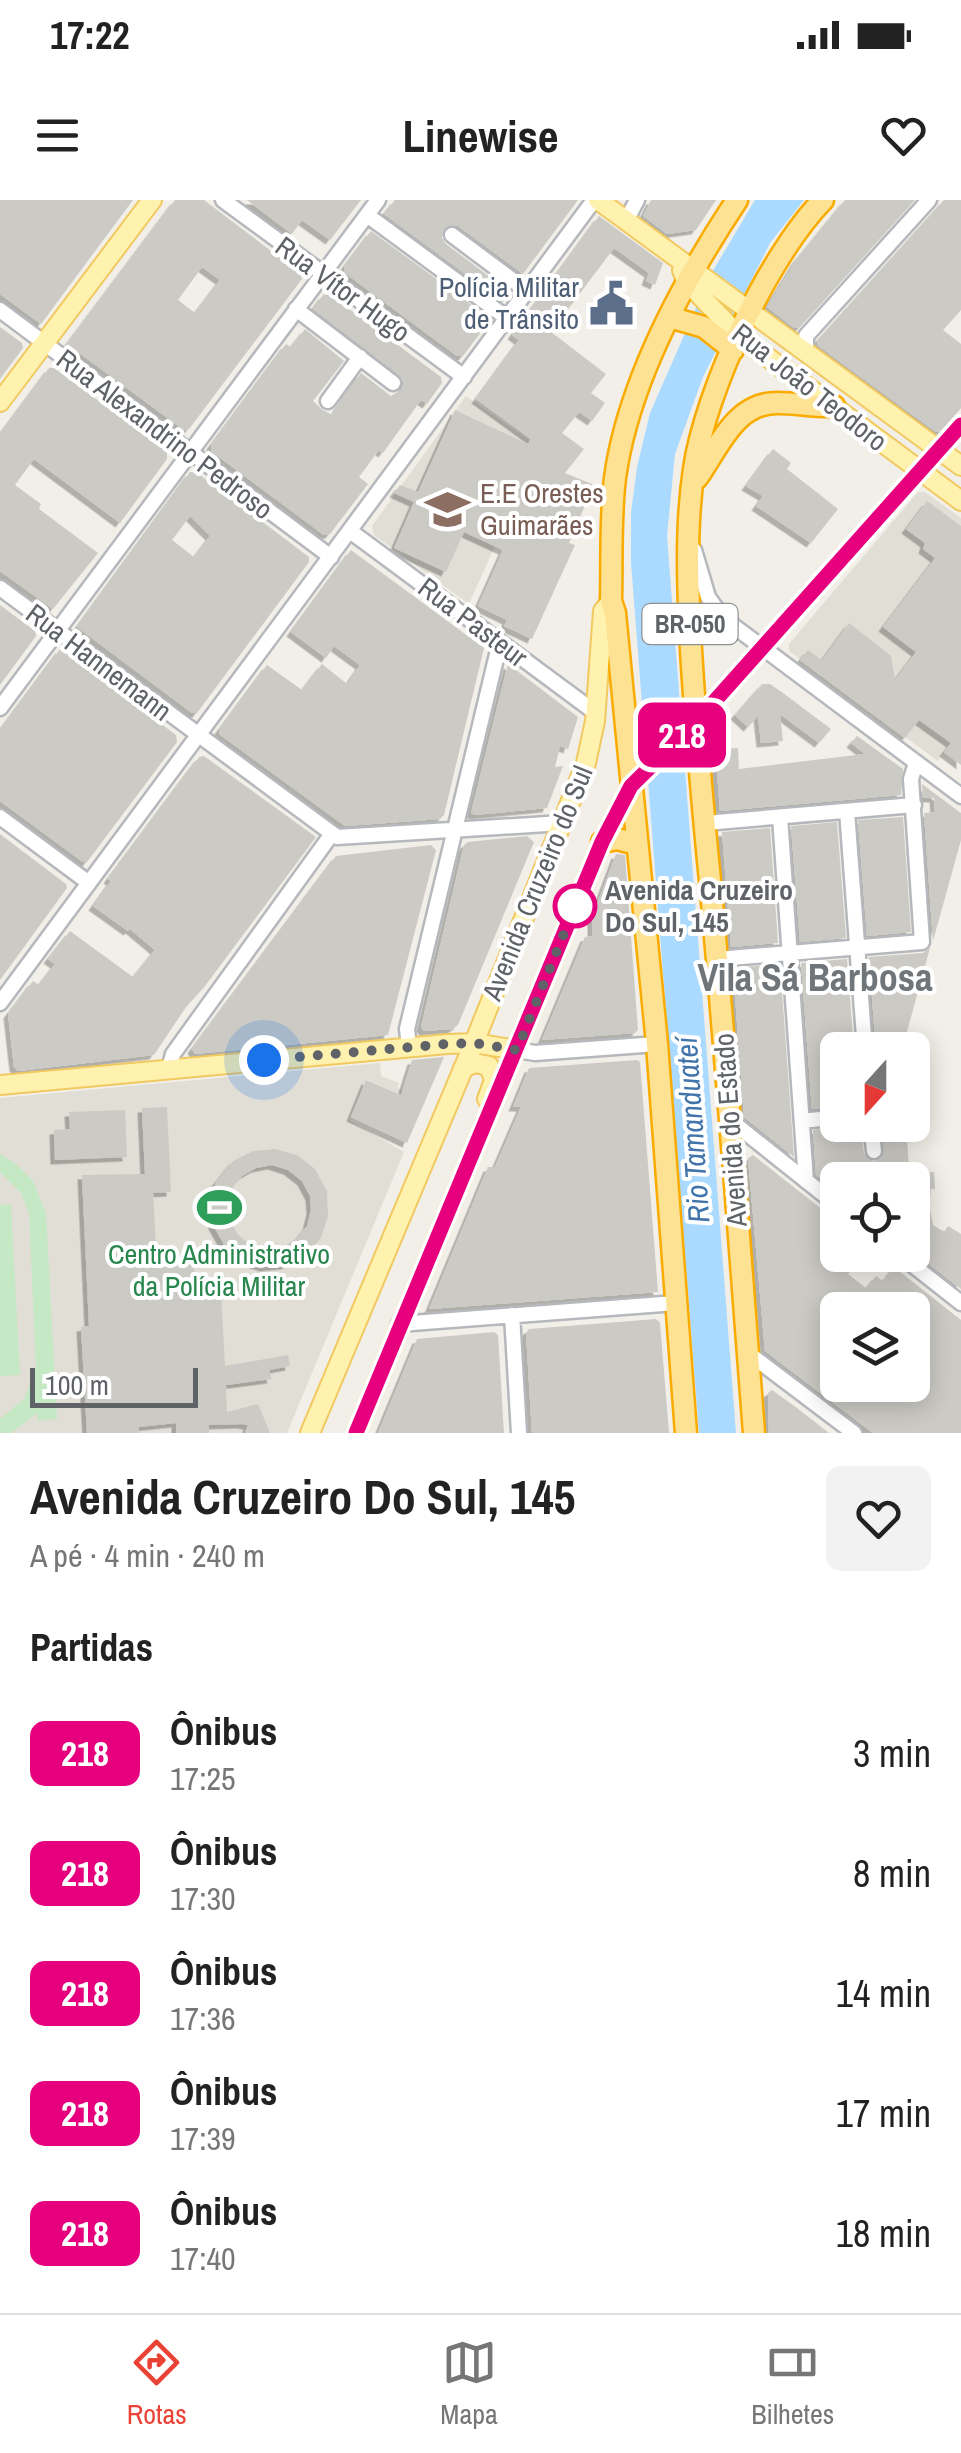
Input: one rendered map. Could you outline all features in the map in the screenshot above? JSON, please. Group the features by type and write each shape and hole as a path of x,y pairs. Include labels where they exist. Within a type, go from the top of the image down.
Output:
{"highway":[{"name":"BR-050","path":"686,1433 657,1044 637,844 638,779 611,601 618,462 632,410 676,318 691,274 737,200"},
{"name":"Avenida do Estado","path":"754,1433 696,722 689,525 698,446 732,339 746,309 789,242 823,200"},
{"path":"676,318 732,339"},
{"path":"692,484 718,441 748,412 775,402 834,406"},
{"path":"602,842 622,839 637,844"}],"main road":[{"path":"0,402 152,200"},
{"name":"Rua João Teodoro","path":"596,200 691,274 746,309 961,466"},
{"name":"Rua João Teodoro","path":"691,274 732,339 834,406 961,501"},
{"name":"Avenida Cruzeiro do Sul","path":"310,1433 474,1043 590,750 603,611 611,601"},
{"name":"Avenida Cruzeiro do Sul","path":"356,1433 602,842 638,779 696,722"},
{"path":"0,1082 409,1047 474,1043 517,1050"},
{"path":"463,1068 486,1064 494,1076 466,1152 469,1165"}],"street":[{"name":"Rua Vítor Hugo","path":"223,200 464,378"},
{"path":"0,708 378,200"},
{"path":"0,1002 596,200"},
{"path":"626,221 637,200"},
{"path":"806,353 806,336 928,200"},
{"path":"367,215 507,318"},
{"path":"452,235 527,291"},
{"path":"296,309 394,383"},
{"name":"Rua Alexandrino Pedroso","path":"0,310 331,557"},
{"path":"328,401 360,357"},
{"path":"696,722 961,424"},
{"path":"689,525 702,580 713,606 961,796"},
{"name":"Rua Pasteur","path":"350,531 596,713"},
{"name":"Rua Hannemann","path":"0,588 332,835"},
{"path":"409,1047 408,1029 500,642"},
{"path":"717,958 923,941 912,779 916,762"},
{"path":"704,823 914,804"},
{"path":"847,811 864,1032"},
{"path":"0,817 89,883"},
{"path":"780,817 806,1181"},
{"path":"169,1069 173,1054 332,835 348,838 562,823"},
{"path":"517,1050 535,1053 657,1044"},
{"path":"802,1121 820,1119"},
{"path":"730,1120 820,1192"},
{"path":"873,1142 874,1151"},
{"path":"921,1272 961,1304"},
{"path":"399,1324 676,1303"},
{"path":"512,1315 519,1433"},
{"path":"748,1352 854,1433"}],"shaded area":[{"name":"E.E Orestes Guimarães","path":"466,396 539,447 469,604 374,535 372,526"},
{"path":"918,492 925,492 961,518 961,730 938,761 789,651 789,644"},
{"path":"380,1063 381,1076 399,1083 397,1088 426,1100 424,1105 367,1080 349,1120 404,1152 287,1433 0,1433 0,1098"}],"green space":[{"path":"0,1154 33,1181 46,1213 57,1419 38,1421 37,1413 11,1433 0,1433 0,1419 24,1399 36,1369 29,1213 21,1193 0,1172"},
{"path":"0,1205 11,1205 20,1375 0,1376"}],"water":[{"name":"Rio Tamanduateí","path":"755,200 804,200 770,243 703,377 675,454 667,536 736,1433 699,1433 631,563 631,513 650,413 711,274"}],"building":[{"path":"0,200 133,200 41,324 0,294"},
{"path":"175,200 204,200 300,273 302,279 189,429 184,430 67,344","holes":["202,267 220,280 195,313 178,300"]},
{"path":"247,200 361,200 330,240 302,220 292,234"},
{"path":"395,200 578,200 523,274 458,226 449,225 443,230 446,244 510,292 503,302 384,214"},
{"path":"651,200 716,200 696,230 667,234 643,216"},
{"path":"845,200 915,200 800,327 794,328 767,307 796,260"},
{"path":"944,200 961,200 961,310 943,330 961,344 961,408 936,432 817,345 817,341"},
{"path":"599,216 663,263 655,285 646,281 649,273 614,248 551,332 606,374 591,393 605,403 592,421 579,412 562,433 584,449 565,473 592,484 592,489 569,543 575,545 532,639 504,626 507,620 478,606 503,550 464,532 446,572 394,548 414,502 394,493 400,485 418,492 455,410 528,444 531,439 476,399 519,340 512,335 517,328 524,333 536,317 529,312"},
{"path":"371,231 491,319 463,356 457,356 345,273 344,267"},
{"path":"329,294 441,377 442,383 427,404 421,400 383,453 379,450 359,477 368,484 330,534 324,535 211,451 211,445 286,344 291,347 305,329 344,361 313,401 323,410 332,415 361,373 391,396 401,390 404,383 399,375 313,309 323,295"},
{"path":"0,327 22,343 23,348 0,379"},
{"path":"49,368 167,451 167,459 120,523 34,459 15,485 41,504 39,509 98,553 53,609 0,571 0,434"},
{"path":"773,449 791,463 787,469 838,509 811,543 756,506 763,496 746,486"},
{"path":"190,472 196,472 309,557 197,713 77,627","holes":["190,516 210,536 194,557 172,540"]},
{"path":"927,501 961,526 961,765 944,752 951,743 919,720 905,738 800,660 808,650 822,660 849,623 891,656 895,680 916,652 883,627 935,558 923,549 925,543 906,529"},
{"path":"351,550 484,648 440,819 345,826 219,734 267,665 302,690 322,664 347,684 360,665 334,646 326,658 291,632"},
{"path":"0,605 35,631 36,636 0,685"},
{"path":"60,649 176,735 177,742 87,862 0,801 0,730"},
{"path":"508,664 578,717 568,749 560,746 555,767 563,766 547,808 475,815 471,813"},
{"path":"762,684 770,684 831,729 819,743 780,714 783,741 761,743 758,716 748,727 735,715"},
{"path":"857,736 903,769 901,795 720,811 716,759 724,759 723,749 738,748 739,769 865,754 851,743"},
{"path":"204,756 316,837 154,1055 18,1071 14,1067 8,1014 33,981 39,985 55,964 48,959 70,931 133,977 155,950 93,906 111,881 108,879 199,757"},
{"path":"922,784 961,813 961,840 933,941 924,813 935,812 934,798 923,798"},
{"path":"903,817 911,932 867,936 858,820"},
{"path":"837,822 846,938 800,942 791,826"},
{"path":"770,828 778,943 731,947 722,832"},
{"path":"0,834 67,888 0,980"},
{"path":"527,836 534,842 458,1025 424,1031 421,1027 464,845"},
{"path":"431,845 436,850 388,1035 195,1054 192,1049 336,856"},
{"path":"616,854 625,855 638,1030 542,1040 585,937 592,936 592,918"},
{"path":"930,948 907,1032 875,1032 869,957 923,953"},
{"path":"847,959 853,1032 820,1032 820,1108 812,1109 801,963"},
{"path":"780,964 794,1157 744,1117 734,982 734,968"},
{"path":"444,1057 407,1143 351,1117 366,1080 401,1095 412,1060"},
{"path":"637,1060 658,1292 429,1309 488,1167 495,1167 521,1107 513,1107 529,1068"},
{"path":"167,1107 171,1192 153,1193 157,1267 194,1265 194,1271 221,1290 225,1366 288,1355 290,1366 269,1370 272,1379 226,1385 227,1412 258,1404 270,1433 245,1433 248,1425 241,1424 209,1425 209,1433 176,1433 176,1423 139,1427 139,1433 87,1433 81,1327 89,1326 82,1175 145,1174 142,1108"},
{"path":"125,1110 127,1157 55,1160 54,1130 70,1129 69,1112"},
{"path":"820,1129 820,1142 862,1142 864,1153 874,1162 820,1162 820,1178 816,1175 813,1130"},
{"path":"883,1142 907,1142 909,1162 874,1162 884,1154"},
{"name":"Centro Administrativo da Polícia Militar","path":"275,1149 297,1155 315,1169 327,1191 328,1216 321,1238 306,1254 286,1265 264,1267 242,1260 225,1246 213,1225 210,1202 216,1182 233,1161 253,1151","holes":["272,1165 288,1170 302,1181 310,1196 307,1226 283,1247 251,1245 238,1235 230,1221 228,1206 233,1187 256,1168"]},
{"path":"753,1155 820,1208 820,1272 850,1272 866,1288 876,1276 883,1281 890,1272 900,1272 926,1292 820,1292 820,1393 765,1351 748,1158"},
{"path":"930,1172 934,1172 935,1189 930,1189"},
{"path":"930,1210 933,1225 944,1232 948,1226 961,1234 961,1289 930,1265"},
{"path":"930,1295 961,1320 961,1433 873,1433 832,1402 930,1402"},
{"path":"656,1319 660,1323 669,1433 532,1433 526,1333 529,1329"},
{"path":"494,1332 498,1335 504,1433 378,1433 417,1339"},
{"path":"772,1390 829,1433 769,1433 768,1393"}],"bus line":[{"name":"218","path":"356,1433 602,842 631,786 696,722 961,425"}],"place":[{"name":"Polícia Militar de Trânsito","path":"612,303"},
{"name":"E.E Orestes Guimarães","path":"447,509"},
{"name":"Avenida Cruzeiro Do Sul, 145","path":"575,906"},
{"name":"Centro Administrativo da Polícia Militar","path":"219,1208"}],"district":[{"name":"Vila Sá Barbosa","path":"815,978"}],"route":[{"path":"264,1060 447,1044 474,1043 517,1050 575,906"}]}
